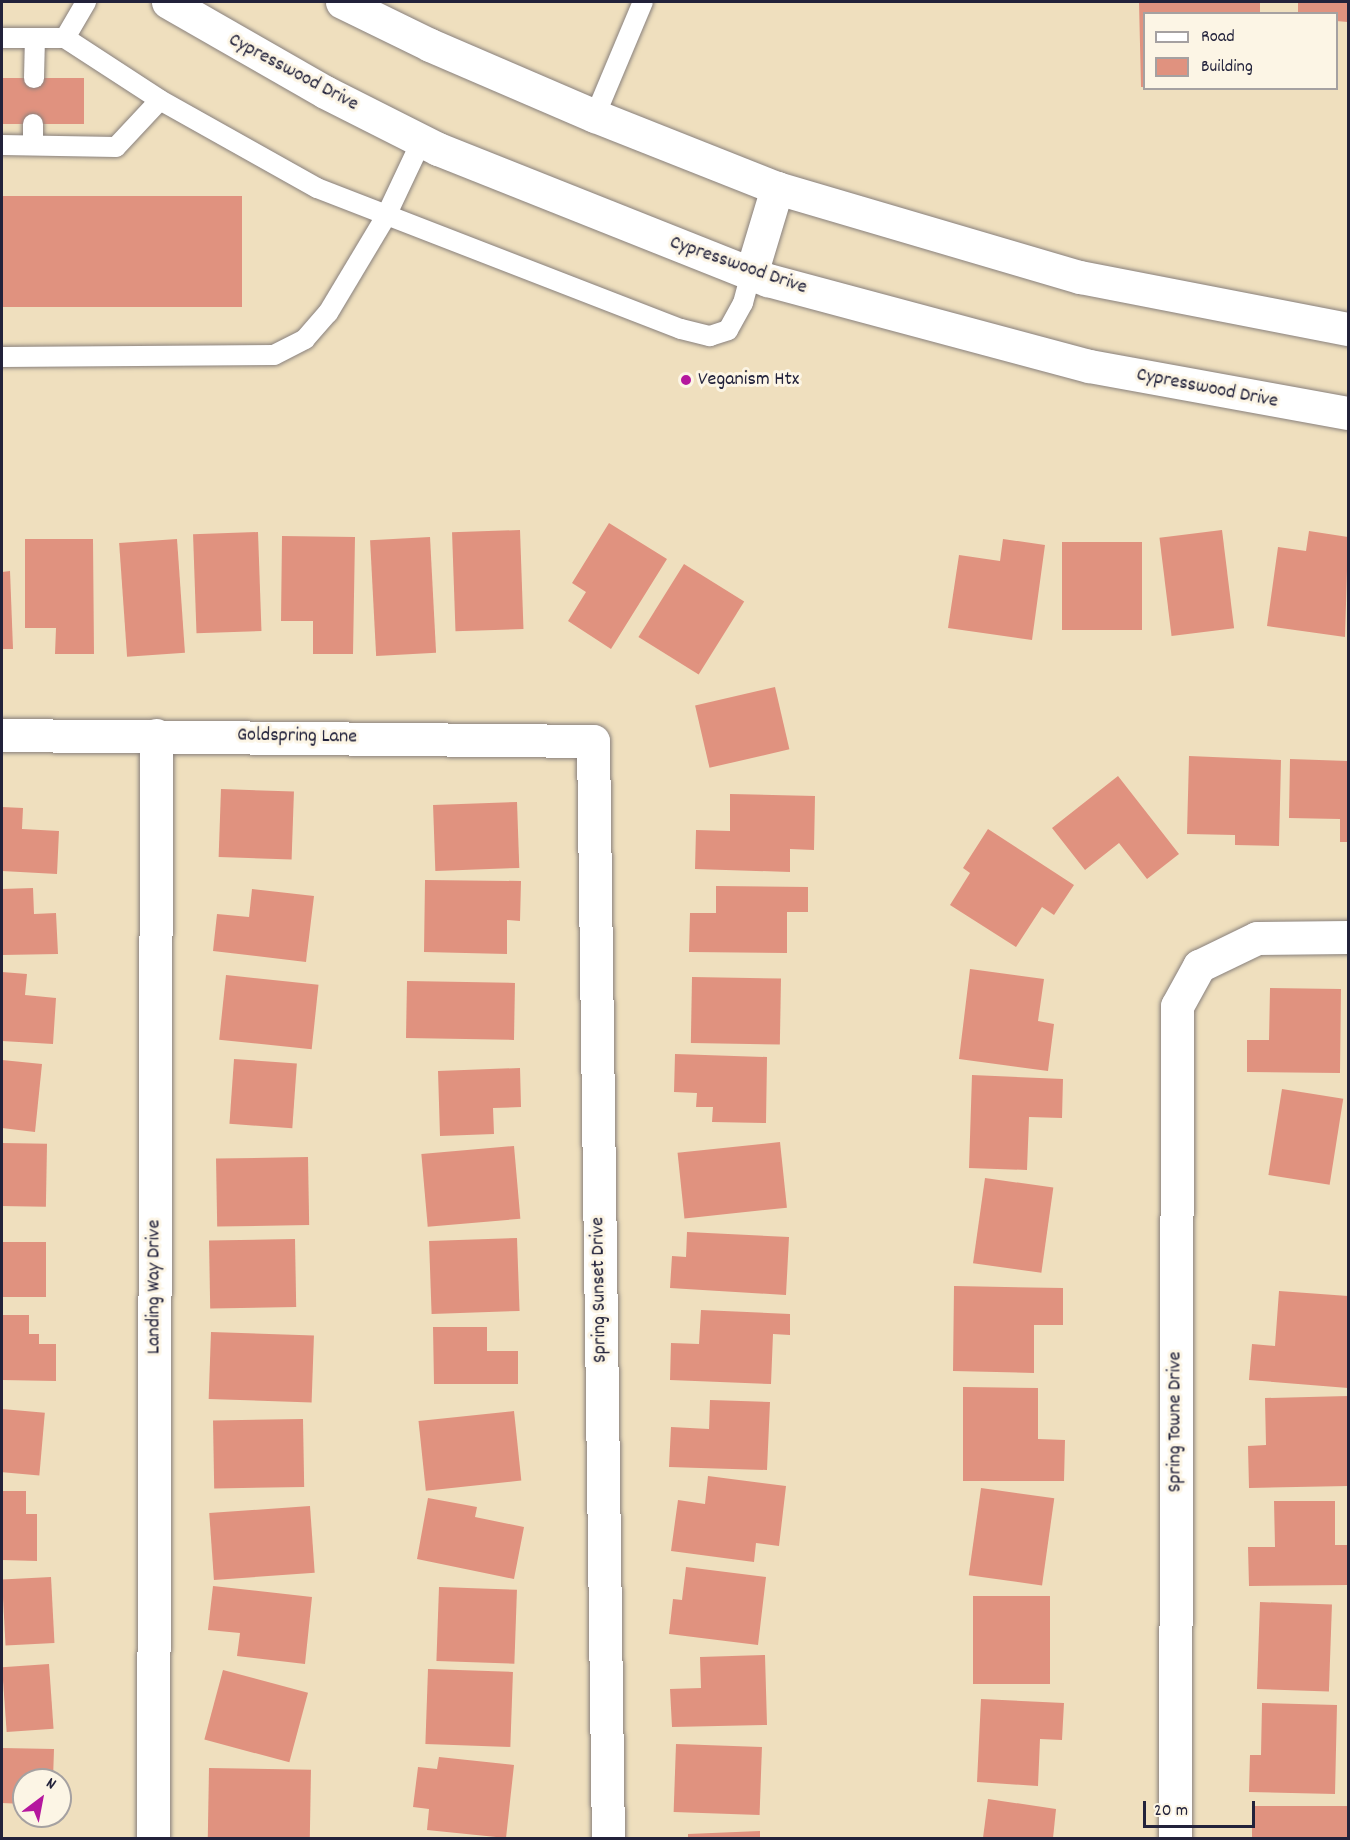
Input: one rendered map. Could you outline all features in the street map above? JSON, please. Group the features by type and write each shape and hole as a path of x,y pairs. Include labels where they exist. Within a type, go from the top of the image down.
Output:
{"street":[{"name":"Cypresswood Drive","path":"168,2 325,92 422,140 566,202 751,274 1089,366 1348,413"},
{"path":"359,5 595,116 777,188 1080,277 1348,329"},
{"path":"751,274 777,188"},
{"name":"Goldspring Lane","path":"2,735 593,741"},
{"name":"Landing Way Drive","path":"153,1839 156,735"},
{"name":"Spring Sunset Drive","path":"593,741 608,1839"},
{"name":"Spring Towne Drive","path":"1176,1839 1177,1006 1199,966 1257,938 1348,937"}],"lane":[{"path":"65,38 86,2"},
{"path":"595,116 643,2"},
{"path":"2,38 65,38 160,100 316,188 681,329 710,336 728,330 743,303 751,274"},
{"path":"34,78 35,38"},
{"path":"2,145 116,147 160,100"},
{"path":"33,124 33,146"},
{"path":"2,357 274,355 305,339 328,313 386,216 422,140"}],"building":[{"path":"1139,2 1260,2 1260,12 1143,12 1143,87 1141,87"},
{"path":"1298,2 1348,2 1348,22 1338,21 1338,12 1298,12"},
{"path":"2,78 84,78 84,124 2,124"},
{"path":"2,196 242,196 242,307 2,307"},
{"path":"609,523 667,559 611,649 568,621 586,592 572,583"},
{"path":"520,530 523,629 455,631 452,532"},
{"path":"1222,530 1234,628 1172,636 1159,538"},
{"path":"1309,531 1348,537 1345,637 1267,626 1278,547 1306,551"},
{"path":"258,532 261,631 196,633 193,534"},
{"path":"282,536 355,537 353,654 313,654 313,621 281,621"},
{"path":"430,537 436,653 376,656 370,540"},
{"path":"25,539 93,539 94,654 55,654 56,628 25,628"},
{"path":"177,539 185,653 127,657 119,543"},
{"path":"1003,539 1045,545 1032,640 948,628 959,555 1000,561"},
{"path":"1062,542 1142,542 1142,630 1062,630"},
{"path":"684,564 744,602 699,675 638,637"},
{"path":"10,571 13,649 2,649 2,572"},
{"path":"775,687 789,749 709,768 695,705"},
{"path":"1189,756 1281,760 1279,846 1235,845 1235,835 1187,834"},
{"path":"1290,759 1348,761 1348,842 1340,842 1340,819 1289,818"},
{"path":"1118,776 1179,854 1147,879 1119,843 1085,870 1052,828"},
{"path":"221,789 294,792 292,860 219,857"},
{"path":"730,794 815,796 814,850 790,849 790,872 695,869 696,830 730,831"},
{"path":"517,802 519,868 435,871 433,805"},
{"path":"2,807 23,808 22,829 59,831 57,874 2,871"},
{"path":"988,829 1074,885 1054,915 1042,907 1016,947 950,905 970,873 963,868"},
{"path":"425,880 521,881 520,921 507,920 507,954 424,952"},
{"path":"716,886 808,887 808,912 787,912 787,953 689,952 690,913 716,913"},
{"path":"33,888 34,914 56,913 58,954 2,955 2,889"},
{"path":"252,889 314,896 306,962 213,951 217,914 249,917"},
{"path":"970,969 1044,979 1038,1021 1054,1024 1048,1071 959,1059"},
{"path":"2,972 27,974 25,995 56,998 53,1044 2,1041"},
{"path":"226,975 318,985 312,1049 219,1040"},
{"path":"692,977 781,979 780,1045 691,1043"},
{"path":"407,981 515,983 514,1040 406,1038"},
{"path":"1270,988 1341,989 1340,1073 1247,1072 1247,1040 1269,1040"},
{"path":"675,1054 767,1057 766,1123 712,1122 713,1107 696,1107 697,1093 674,1092"},
{"path":"234,1059 297,1063 292,1128 229,1124"},
{"path":"2,1060 42,1064 35,1132 2,1128"},
{"path":"520,1068 521,1107 493,1108 494,1134 440,1136 438,1071"},
{"path":"972,1075 1063,1079 1062,1118 1029,1117 1027,1170 969,1168"},
{"path":"1282,1089 1343,1099 1330,1185 1268,1175"},
{"path":"780,1142 787,1208 684,1218 678,1153"},
{"path":"2,1143 47,1144 46,1207 2,1206"},
{"path":"514,1146 520,1219 428,1227 421,1154"},
{"path":"308,1157 309,1225 217,1227 216,1159"},
{"path":"985,1178 1053,1188 1041,1273 973,1263"},
{"path":"687,1232 789,1237 786,1295 670,1288 672,1256 686,1257"},
{"path":"517,1238 520,1311 432,1314 429,1241"},
{"path":"295,1239 296,1307 210,1308 209,1241"},
{"path":"2,1242 46,1242 46,1297 2,1297"},
{"path":"954,1286 1063,1288 1063,1325 1034,1325 1034,1373 953,1371"},
{"path":"1279,1291 1348,1296 1348,1388 1249,1380 1252,1344 1275,1346"},
{"path":"701,1310 790,1314 790,1335 773,1334 771,1384 670,1380 671,1343 699,1344"},
{"path":"2,1315 29,1315 29,1334 39,1334 39,1344 56,1344 56,1381 2,1380"},
{"path":"433,1327 487,1327 487,1351 518,1351 518,1384 434,1384"},
{"path":"211,1332 314,1336 312,1403 209,1399"},
{"path":"963,1387 1038,1388 1038,1439 1065,1440 1064,1481 963,1481"},
{"path":"1348,1396 1348,1486 1249,1488 1248,1446 1266,1445 1265,1398"},
{"path":"710,1400 770,1402 767,1470 669,1467 671,1427 709,1429"},
{"path":"2,1409 45,1413 39,1476 2,1472"},
{"path":"514,1411 521,1481 426,1491 419,1421"},
{"path":"303,1419 304,1487 214,1489 213,1421"},
{"path":"708,1476 786,1486 779,1546 756,1543 754,1562 671,1551 678,1500 705,1504"},
{"path":"981,1488 1054,1498 1042,1585 969,1575"},
{"path":"2,1491 26,1491 26,1514 37,1514 37,1561 2,1560"},
{"path":"428,1498 477,1507 475,1517 524,1527 514,1579 417,1559"},
{"path":"1274,1501 1335,1501 1335,1545 1348,1545 1348,1585 1249,1586 1248,1547 1275,1547"},
{"path":"310,1506 315,1573 214,1580 209,1513"},
{"path":"686,1567 766,1577 758,1645 669,1634 673,1599 682,1600"},
{"path":"51,1577 54,1643 6,1645 2,1580"},
{"path":"213,1586 312,1597 305,1664 237,1656 240,1633 208,1630"},
{"path":"439,1587 517,1590 514,1664 436,1661"},
{"path":"973,1596 1050,1596 1050,1684 973,1684"},
{"path":"1260,1602 1332,1605 1329,1691 1257,1689"},
{"path":"765,1655 767,1725 672,1727 670,1689 701,1688 700,1657"},
{"path":"49,1664 54,1729 7,1732 2,1667"},
{"path":"428,1669 513,1672 510,1747 425,1744"},
{"path":"223,1670 308,1693 289,1762 204,1740"},
{"path":"981,1699 1064,1703 1062,1740 1040,1739 1038,1786 977,1782"},
{"path":"1262,1703 1337,1705 1335,1794 1249,1792 1250,1755 1261,1755"},
{"path":"676,1744 762,1747 760,1815 674,1812"},
{"path":"2,1748 54,1749 53,1768 12,1768 12,1803 2,1803"},
{"path":"439,1757 514,1765 506,1838 427,1830 429,1809 413,1807 418,1767 437,1769"},
{"path":"209,1768 311,1770 310,1838 208,1838"},
{"path":"988,1799 1056,1809 1053,1838 983,1838"},
{"path":"1252,1806 1348,1806 1348,1837 1252,1837"},
{"path":"760,1831 760,1838 688,1838 688,1834"}],"place":[{"name":"Veganism Htx","path":"686,380"}]}
